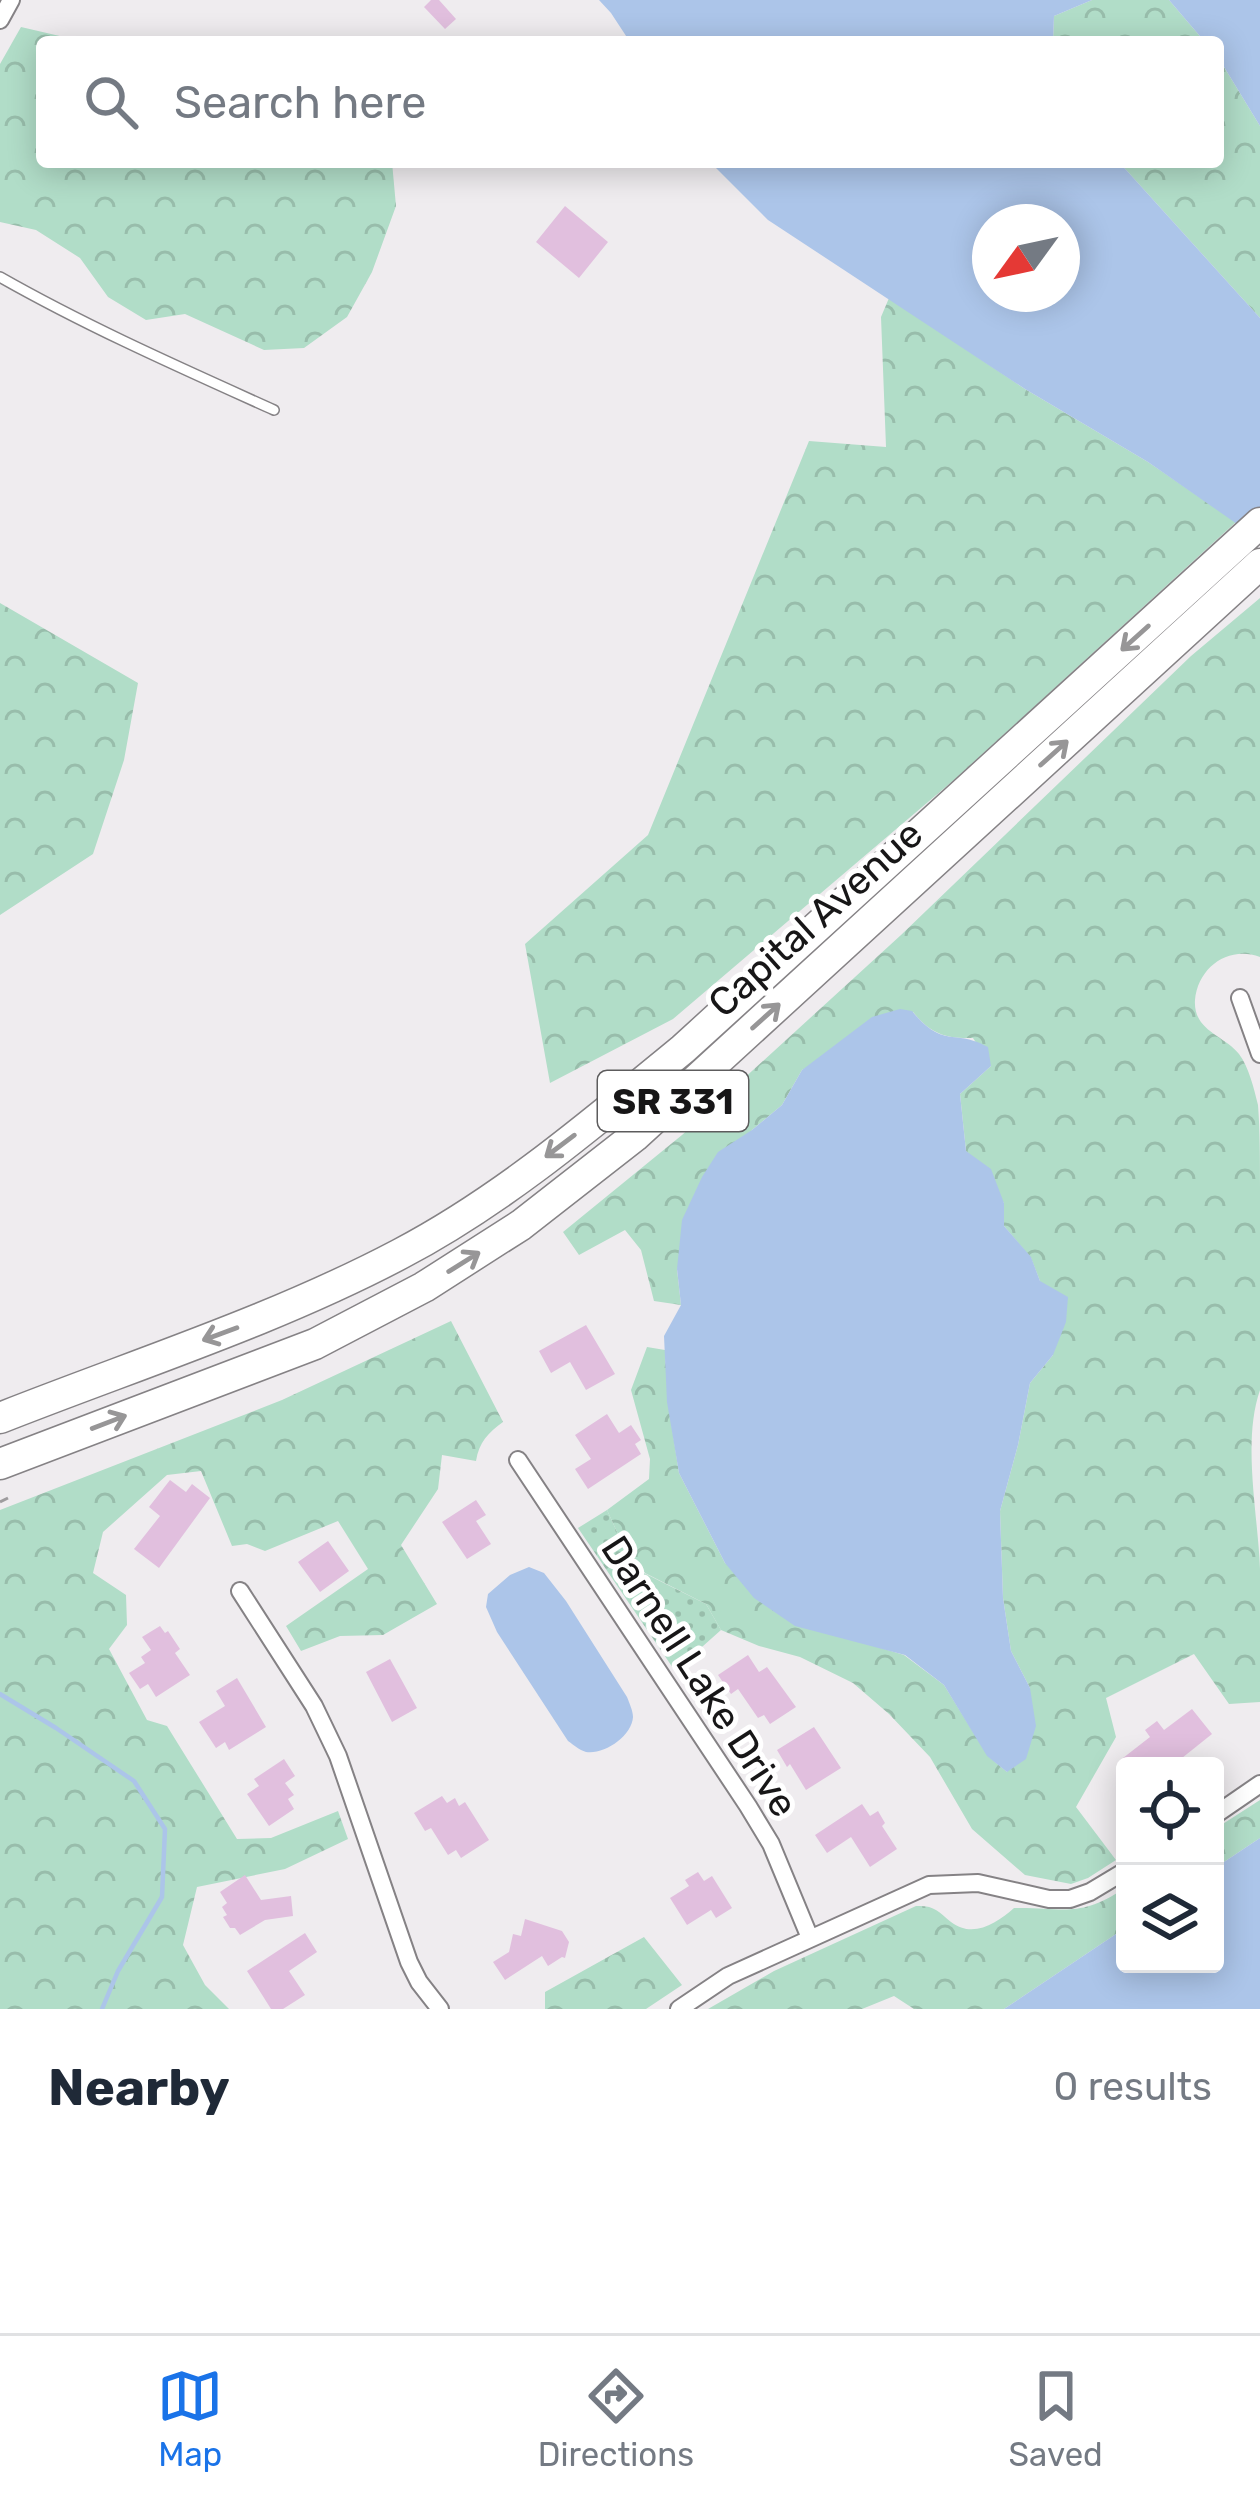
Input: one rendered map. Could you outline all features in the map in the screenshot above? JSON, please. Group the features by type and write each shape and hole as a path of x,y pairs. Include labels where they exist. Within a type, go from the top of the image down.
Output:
{"highway":[{"name":"Capital Avenue","path":"0,1464 315,1344 424,1287 521,1225 634,1136 1241,568 1260,524"},
{"name":"Capital Avenue","path":"0,1418 298,1303 403,1253 500,1192 711,1024 1241,568"}],"street":[{"path":"0,20 10,0"},
{"path":"1240,998 1260,1054"},
{"name":"Darnell Lake Drive","path":"518,1460 748,1805 771,1844 811,1938"},
{"path":"240,1592 326,1729 409,1962 440,2009"},
{"path":"1224,1808 1260,1784"},
{"path":"679,2009 728,1976 929,1885 978,1883 1070,1899 1116,1876"}],"lane":[{"path":"0,277 274,410"}],"path":[{"path":"0,1502 8,1498"}],"green space":[{"path":"1092,0 1169,0 1200,36 1053,36 1054,16"},
{"path":"21,27 60,36 36,36 36,168 393,168 396,206 372,272 347,317 304,348 264,350 185,314 146,320 108,297 80,258 36,230 0,222 0,64"},
{"path":"1224,67 1260,126 1260,318 1124,168 1224,168"},
{"path":"889,298 1236,522 955,779 673,1019 550,1083 525,944 648,835 809,441 886,447 881,317"},
{"path":"1260,598 1260,957 1237,954 1217,962 1202,978 1195,1000 1204,1026 1243,1059 1258,1105 1260,1390 1252,1455 1260,1569 1260,1702 1229,1704 1194,1654 1106,1698 1116,1737 1076,1807 1116,1860 1071,1884 1025,1875 972,1829 930,1757 853,1683 800,1657 721,1630 706,1604 645,1573 623,1545 607,1510 649,1479 650,1459 631,1390 647,1347 665,1350 679,1473 725,1563 852,1639 904,1655 944,1685 988,1756 1007,1772 1030,1688 1011,1651 1003,1598 1000,1511 1030,1383 1053,1355 1040,1281 1031,1258 1004,1226 1004,1203 966,1151 960,1094 991,1066 973,1038 939,1033 913,1012 802,1070 782,1105 752,1130 677,1269 681,1305 654,1301 641,1250 625,1230 579,1255 563,1232 682,1135 901,935 1191,656"},
{"path":"0,603 138,683 124,760 93,854 0,915"},
{"path":"451,1321 503,1422 485,1438 476,1461 442,1455 438,1489 401,1545 437,1604 383,1635 340,1636 301,1651 286,1626 368,1569 338,1521 265,1551 247,1544 232,1546 201,1471 167,1475 103,1532 93,1573 126,1595 127,1625 109,1649 147,1720 167,1726 237,1839 271,1838 338,1811 348,1839 285,1869 197,1887 183,1945 205,1985 229,2009 0,2009 0,1510 282,1400"},
{"path":"607,1510 623,1545 644,1573 706,1604 721,1630 675,1671 578,1528"},
{"path":"1260,1800 1260,1838 1224,1862 1224,1823"},
{"path":"1116,1894 1116,1934 1004,2009 914,2009 894,1996 862,2009 708,2009 774,1971 916,1906 935,1910 959,1927 976,1929 1014,1908 1082,1908"},
{"path":"644,1937 682,1985 646,2009 545,2009 545,1992"}],"water":[{"path":"599,0 1092,0 1054,16 1053,36 626,36"},
{"path":"1169,0 1260,0 1260,126 1224,67 1224,36 1200,36"},
{"path":"716,168 1124,168 1260,318 1260,540 1148,462 1025,389 768,220"},
{"path":"900,1009 912,1011 941,1035 988,1047 991,1066 960,1094 966,1151 991,1169 1004,1203 1004,1226 1031,1257 1040,1281 1068,1297 1066,1322 1053,1355 1030,1383 1000,1511 1003,1598 1011,1651 1030,1688 1036,1726 1026,1759 1007,1772 987,1756 944,1685 905,1655 795,1626 754,1598 725,1563 679,1473 667,1402 664,1336 681,1305 677,1269 682,1220 702,1177 718,1152 782,1105 802,1070 872,1017"},
{"path":"529,1567 544,1573 566,1601 629,1701 633,1717 628,1731 601,1750 586,1752 568,1741 497,1632 486,1607 488,1594 510,1575"},
{"path":"1260,1838 1260,2009 1004,2009 1116,1934 1116,1973 1224,1973 1224,1862"}],"building":[{"path":"439,0 456,19 445,29 424,7"},
{"path":"565,206 608,242 579,278 536,242"},
{"path":"586,1325 615,1374 586,1390 570,1362 551,1373 539,1351"},
{"path":"607,1414 619,1433 631,1425 641,1440 635,1444 641,1454 588,1489 575,1469 591,1459 575,1435"},
{"path":"170,1480 186,1492 192,1484 210,1498 159,1568 134,1549 160,1516 149,1507"},
{"path":"476,1500 486,1515 476,1521 491,1544 467,1559 442,1522"},
{"path":"328,1541 349,1571 320,1592 298,1562"},
{"path":"160,1626 180,1649 175,1653 190,1675 156,1697 148,1684 140,1689 129,1673 145,1663 141,1657 151,1650 142,1637"},
{"path":"748,1655 759,1672 767,1667 796,1707 770,1724 764,1715 758,1718 738,1689 731,1694 718,1675"},
{"path":"390,1659 417,1708 392,1722 366,1672"},
{"path":"237,1678 266,1727 229,1750 225,1742 216,1748 199,1722 225,1706 216,1691"},
{"path":"1192,1709 1212,1734 1183,1757 1124,1757 1150,1737 1145,1730 1157,1721 1164,1730"},
{"path":"814,1727 841,1768 806,1790 777,1750"},
{"path":"284,1759 295,1776 285,1783 294,1795 288,1799 294,1809 269,1826 247,1794 259,1786 254,1779"},
{"path":"442,1796 447,1803 455,1798 459,1806 465,1802 489,1840 461,1858 456,1850 448,1855 431,1828 425,1831 414,1813"},
{"path":"862,1804 870,1816 878,1811 897,1849 870,1867 851,1837 827,1853 815,1835"},
{"path":"698,1872 704,1881 712,1876 732,1908 716,1918 711,1910 687,1925 670,1898 689,1886 685,1880"},
{"path":"245,1875 261,1900 291,1896 293,1916 265,1920 240,1935 230,1928 223,1917 227,1915 222,1907 227,1903 220,1892"},
{"path":"525,1919 562,1931 569,1942 565,1958 548,1966 542,1956 505,1980 493,1962 509,1952 513,1934 521,1936"},
{"path":"305,1933 317,1952 289,1971 305,1995 283,2009 271,2009 247,1971"}],"waterway":[{"path":"0,1694 134,1781 165,1829 162,1897 118,1971 102,2009"}]}
